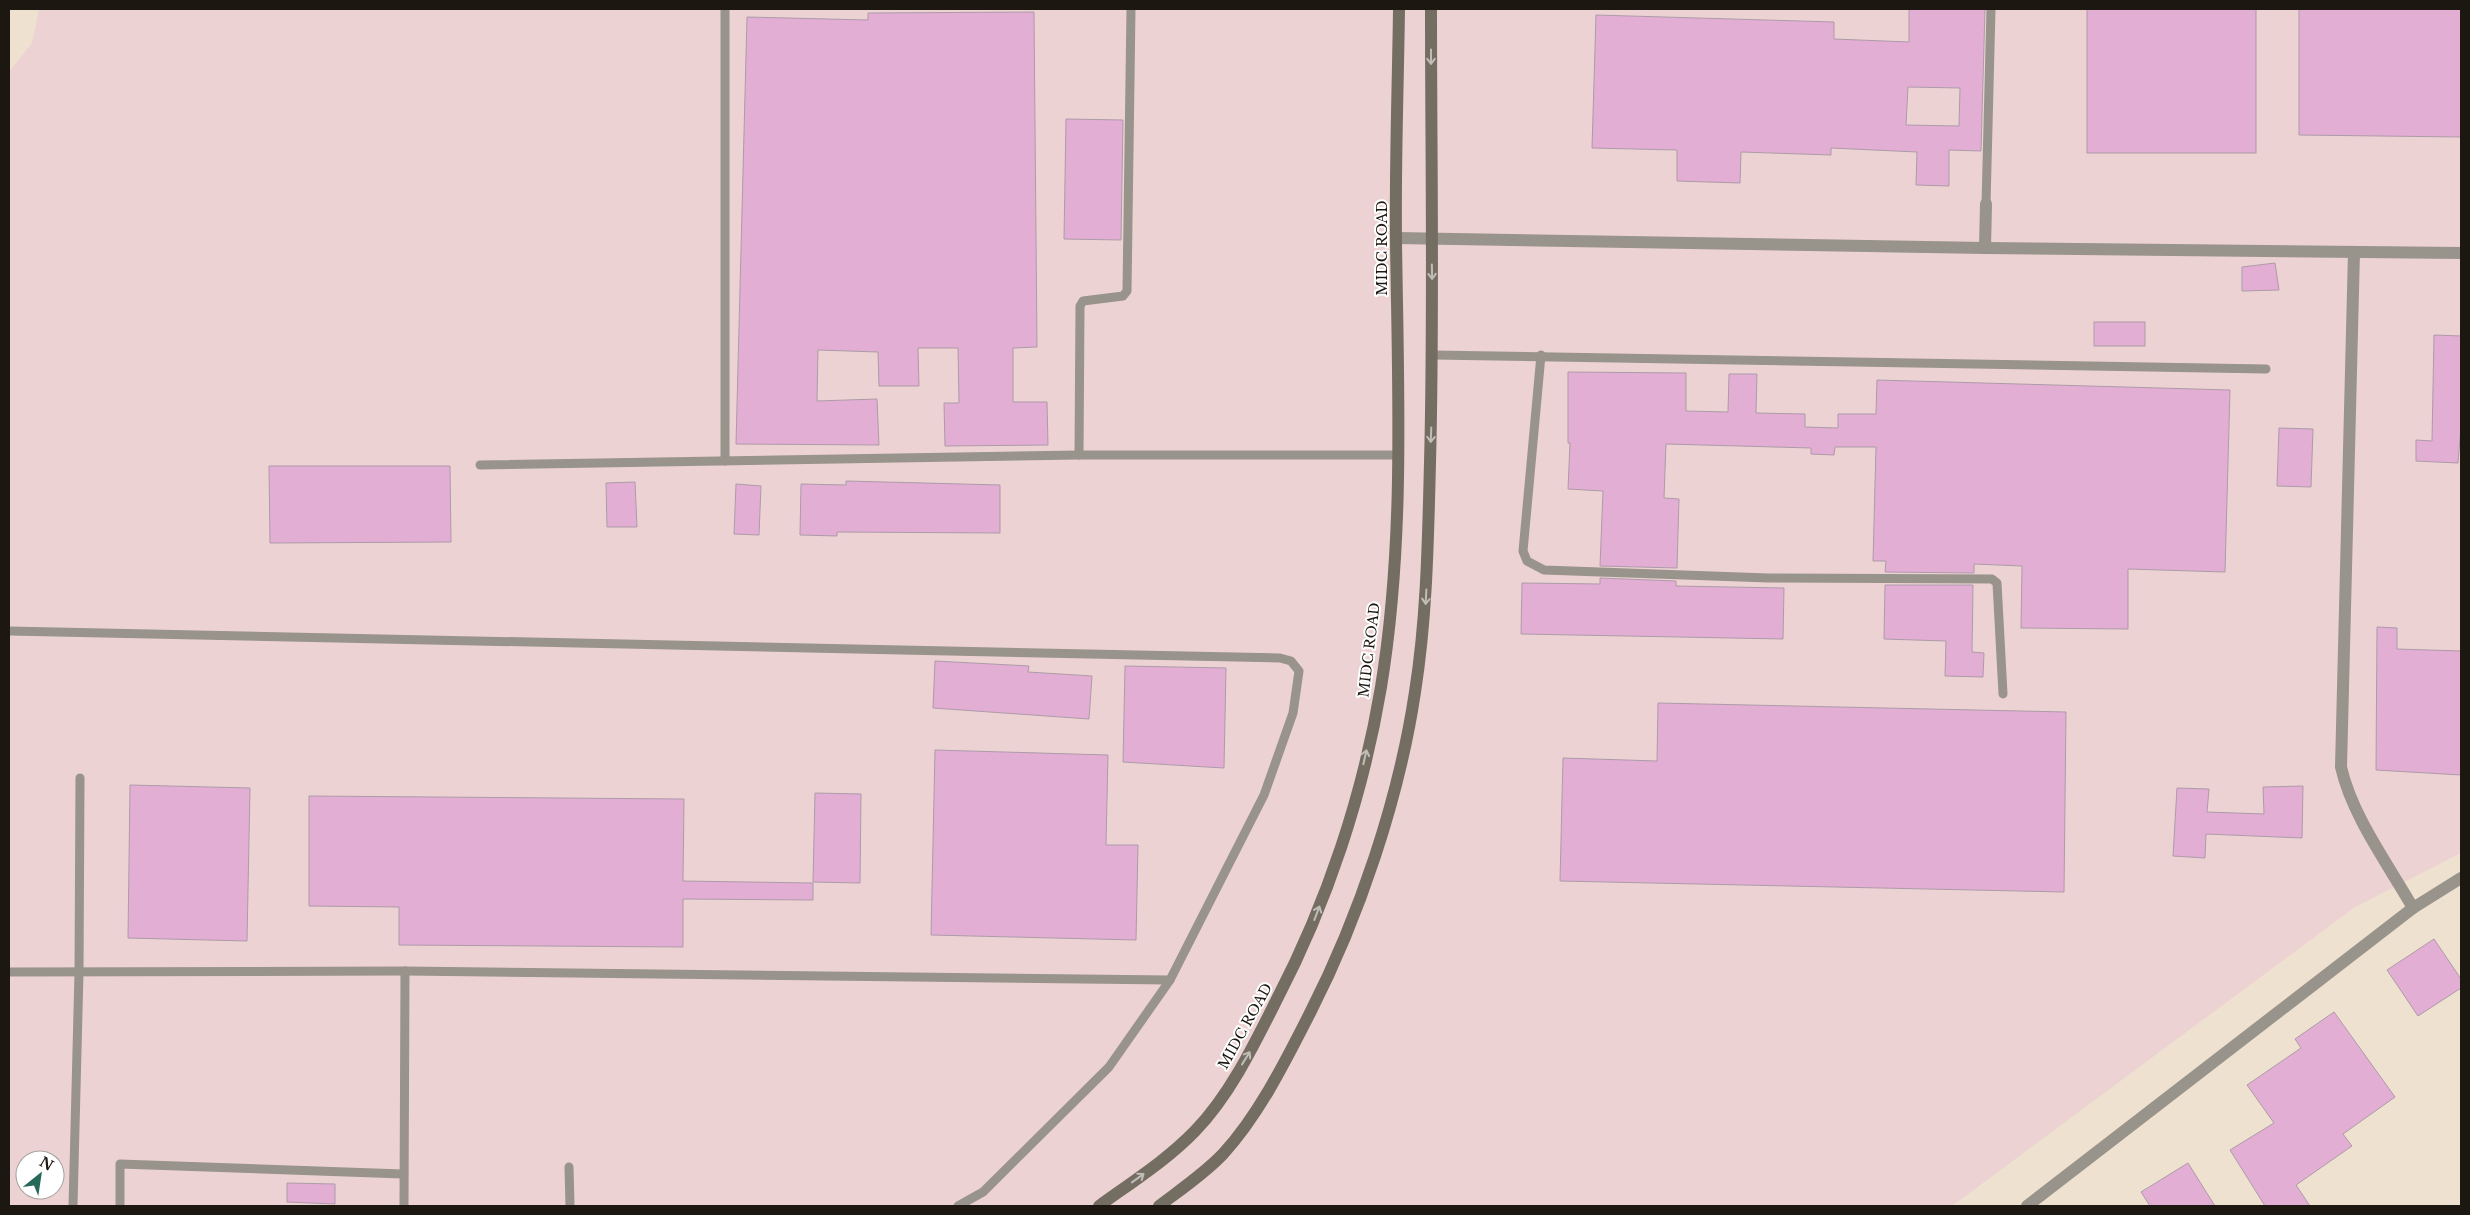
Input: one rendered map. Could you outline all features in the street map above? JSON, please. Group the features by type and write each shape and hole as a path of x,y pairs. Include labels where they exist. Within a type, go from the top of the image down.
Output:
{"main road":[{"name":"MIDC ROAD","path":"1099,1206 1157,1164 1197,1130 1249,1055 1304,948 1326,889 1357,791 1380,689 1389,621 1398,455 1396,238 1398,9"},
{"path":"1164,1205 1223,1154 1279,1072 1336,962 1359,901 1388,810 1415,696 1424,625 1433,355 1431,9"}],"street":[{"path":"1985,248 1986,204"},
{"path":"1396,238 1985,248 2461,253"},
{"path":"2354,252 2341,767 2345,785 2354,805 2413,908"},
{"path":"2027,1206 2413,908 2461,878"}],"lane":[{"path":"725,9 726,461"},
{"path":"1079,455 1080,306 1083,301 1122,296 1127,291 1131,9"},
{"path":"1986,204 1991,9"},
{"path":"1433,355 1541,355 2266,370"},
{"path":"1541,355 1524,551 1528,561 1544,570 1768,578 1992,579 1998,583 2003,694"},
{"path":"480,464 1079,455 1398,455"},
{"path":"9,631 1270,657 1291,661 1299,670 1293,713 1264,795 1170,980 1109,1067 982,1192 958,1206"},
{"path":"73,1206 79,973 80,778"},
{"path":"9,972 405,971 1170,980"},
{"path":"404,1206 405,971"},
{"path":"120,1206 120,1164 403,1174"},
{"path":"569,1167 570,1206"}],"shaded area":[{"path":"39,9 2461,9 2461,853 2355,907 1952,1206 9,1206 9,72 32,43"}],"building":[{"path":"1909,9 1985,9 1981,151 1949,150 1949,186 1916,185 1917,152 1831,148 1831,155 1741,152 1740,183 1677,181 1677,150 1592,148 1596,15 1834,22 1834,39 1909,42","holes":["1908,87 1960,88 1959,126 1906,125"]},
{"path":"2087,9 2256,9 2256,153 2087,153"},
{"path":"2299,9 2461,9 2461,137 2299,135"},
{"path":"1034,12 1037,347 1013,348 1013,402 1047,402 1048,445 945,446 944,403 959,403 958,348 918,348 919,386 879,386 878,352 818,350 817,401 877,399 879,445 736,444 747,17 868,20 868,13"},
{"path":"1066,119 1123,120 1121,240 1064,239"},
{"path":"2275,263 2279,290 2242,291 2242,267"},
{"path":"2094,322 2145,322 2145,346 2094,346"},
{"path":"2434,335 2461,336 2461,426 2458,463 2416,461 2416,440 2432,441"},
{"path":"1568,372 1686,373 1686,411 1728,412 1729,374 1757,374 1756,413 1805,414 1805,427 1838,428 1838,414 1876,414 1877,380 2230,390 2225,572 2128,569 2128,629 2021,628 2022,566 1974,564 1974,573 1885,572 1886,561 1873,561 1876,447 1835,447 1834,455 1811,454 1811,448 1666,444 1664,498 1679,499 1677,568 1600,566 1603,491 1568,489 1570,443 1568,443"},
{"path":"2279,428 2313,429 2311,487 2277,486"},
{"path":"269,466 450,466 451,542 270,543"},
{"path":"846,481 1000,485 1000,533 837,532 837,536 800,535 801,484 846,485"},
{"path":"635,482 637,527 607,527 606,483"},
{"path":"736,484 761,486 759,535 734,534"},
{"path":"1600,578 1676,581 1676,586 1784,588 1783,639 1521,634 1522,583 1600,584"},
{"path":"1885,585 1973,585 1972,652 1984,653 1983,677 1945,676 1946,641 1884,639"},
{"path":"2377,627 2397,628 2397,649 2461,651 2461,775 2376,770"},
{"path":"935,661 1029,666 1028,672 1092,676 1089,719 933,708"},
{"path":"1125,666 1226,668 1224,768 1123,762"},
{"path":"1658,703 2066,712 2064,892 1560,881 1563,758 1657,761"},
{"path":"935,750 1108,755 1106,845 1138,845 1136,940 931,935"},
{"path":"130,785 250,788 247,941 128,938"},
{"path":"2303,786 2302,838 2206,834 2205,858 2173,856 2177,788 2209,789 2207,812 2264,814 2263,787"},
{"path":"815,793 861,794 860,883 813,882"},
{"path":"309,796 684,799 683,881 813,883 813,900 683,899 683,947 399,945 399,907 309,906"},
{"path":"2434,939 2461,979 2461,988 2418,1016 2387,970"},
{"path":"2334,1012 2395,1097 2343,1134 2352,1146 2296,1185 2310,1206 2265,1206 2230,1150 2274,1123 2247,1085 2301,1048 2295,1039"},
{"path":"2188,1163 2215,1206 2150,1206 2141,1192"},
{"path":"287,1183 335,1184 335,1204 287,1202"}]}
